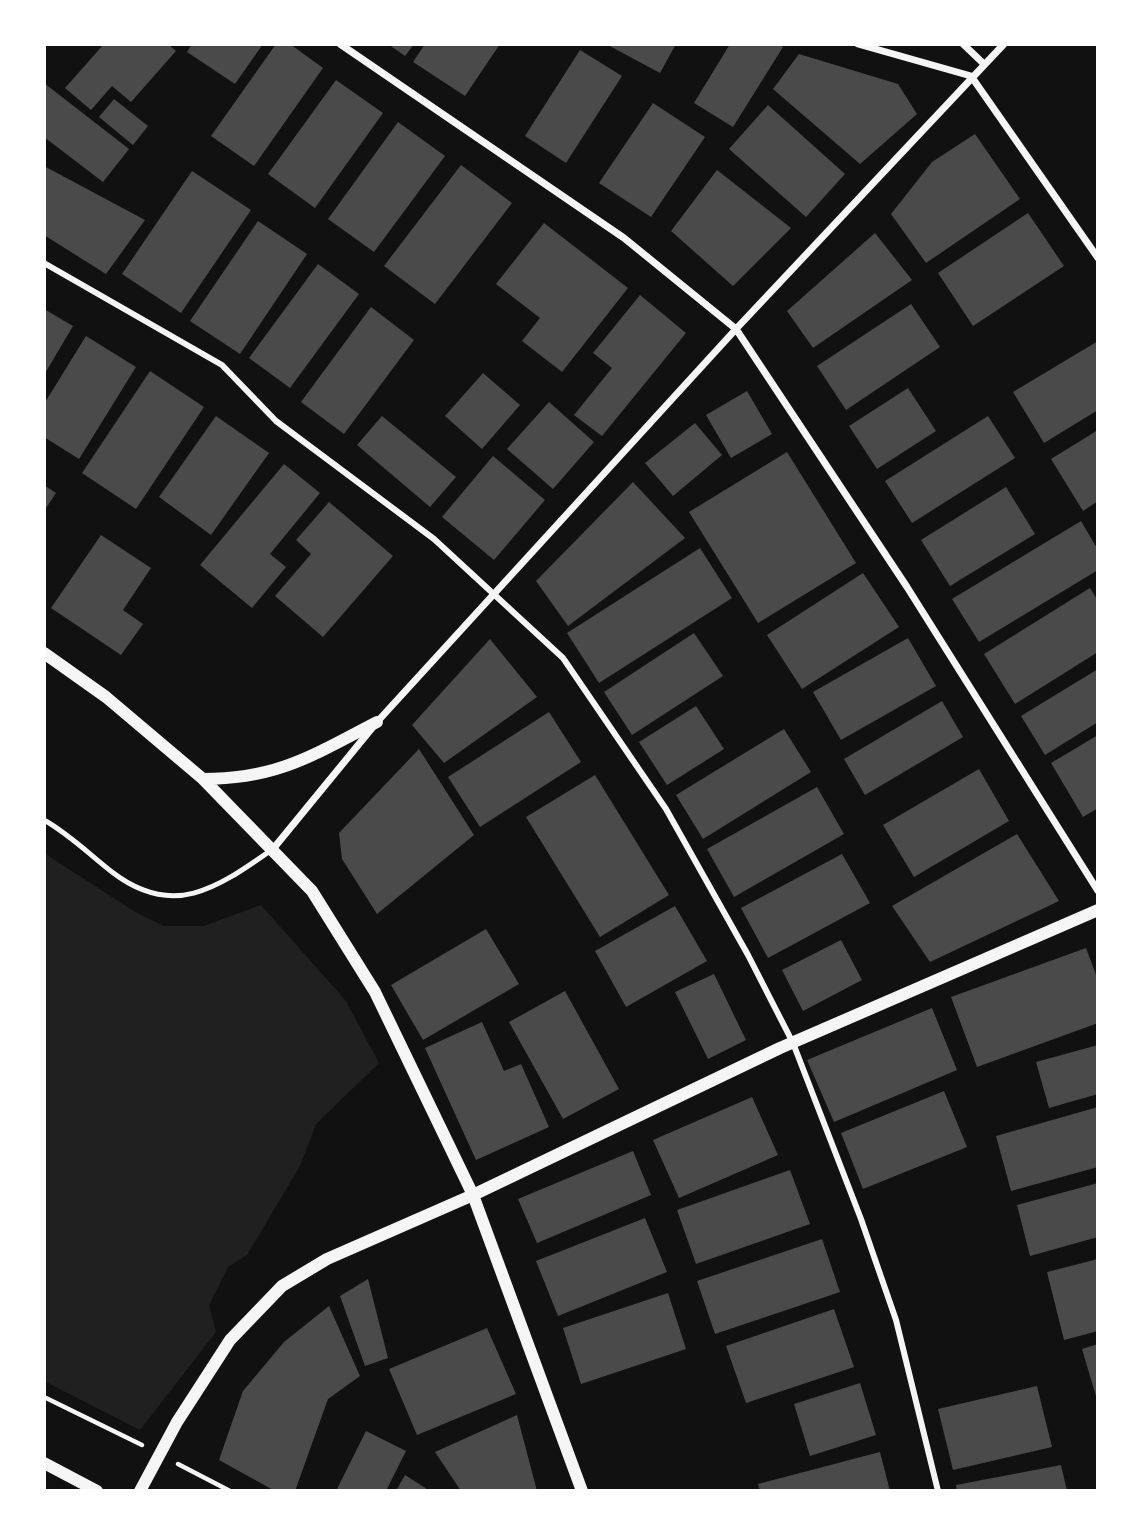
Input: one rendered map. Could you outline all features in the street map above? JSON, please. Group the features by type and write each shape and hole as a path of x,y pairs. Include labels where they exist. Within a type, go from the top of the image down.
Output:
{"street":[{"path":"340,44 624,239 736,329 907,587 1098,891"},
{"path":"858,44 971,76 1098,258"},
{"path":"963,44 984,64"},
{"path":"273,849 377,722 736,329 971,76 1004,44"},
{"path":"44,263 222,365 276,421 434,540 563,658 666,809 748,955 793,1044 861,1219 896,1320 938,1491"},
{"path":"44,653 106,697 203,779 312,891 375,992 473,1195 582,1491"},
{"path":"203,779 251,777 291,766 377,722"},
{"path":"140,1491 158,1453 230,1340 282,1286 327,1259 473,1195 793,1044 1098,910"},
{"path":"44,1463 97,1491"}],"lane":[{"path":"44,820 114,874 138,888 175,896 199,895 229,881 273,849"}],"path":[{"path":"44,1397 230,1491"}],"shaded area":[{"path":"44,853 135,912 164,926 204,926 261,905 346,1001 379,1063 316,1124 300,1166 247,1255 228,1267 209,1305 216,1332 140,1430 44,1381"}],"building":[{"path":"104,44 168,44 176,51 131,102 112,86 91,110 65,88"},
{"path":"192,44 263,44 235,84 187,52"},
{"path":"276,44 290,44 323,68 254,166 211,136"},
{"path":"388,44 414,44 405,56"},
{"path":"425,44 500,44 465,96 413,62"},
{"path":"606,44 676,44 660,73"},
{"path":"730,44 778,44 783,47 733,127 694,103"},
{"path":"580,50 622,76 566,163 525,136"},
{"path":"799,54 898,84 917,114 860,164 773,89"},
{"path":"336,80 383,113 315,208 268,174"},
{"path":"44,83 129,149 103,182 44,137"},
{"path":"114,99 148,126 133,145 99,117"},
{"path":"653,103 705,137 651,217 599,183"},
{"path":"768,105 845,174 806,217 729,149"},
{"path":"398,122 445,156 374,252 328,219"},
{"path":"975,134 1020,199 926,263 891,214 932,162"},
{"path":"461,165 512,203 435,304 384,266"},
{"path":"44,166 145,220 106,274 44,235"},
{"path":"717,170 791,228 733,286 671,231"},
{"path":"192,171 251,210 181,313 122,274"},
{"path":"1028,213 1064,266 973,326 938,273"},
{"path":"258,221 307,254 240,354 190,321"},
{"path":"544,223 628,288 562,372 522,341 540,318 496,284"},
{"path":"875,233 912,280 813,348 787,311"},
{"path":"318,264 359,294 290,388 249,358"},
{"path":"640,295 686,333 602,436 574,415 612,368 593,353"},
{"path":"911,304 940,347 846,410 817,366"},
{"path":"371,307 414,340 344,434 301,402"},
{"path":"44,309 73,326 44,375"},
{"path":"86,336 136,367 79,459 44,437 44,404"},
{"path":"1098,341 1098,410 1044,443 1013,392"},
{"path":"150,371 204,407 136,509 82,473"},
{"path":"483,373 520,405 482,449 445,416"},
{"path":"908,388 936,431 877,469 849,426"},
{"path":"747,391 772,434 731,458 706,415"},
{"path":"549,402 594,442 553,489 507,449"},
{"path":"216,416 269,453 211,535 159,497"},
{"path":"382,416 456,477 430,507 357,445"},
{"path":"988,416 1015,458 912,523 885,481"},
{"path":"695,423 722,455 673,496 645,463"},
{"path":"1098,430 1098,501 1083,511 1051,459"},
{"path":"787,452 856,563 758,623 689,512"},
{"path":"493,456 545,500 494,560 442,517"},
{"path":"284,464 320,493 270,554 286,567 252,608 200,565"},
{"path":"633,482 685,538 568,626 536,581"},
{"path":"44,485 56,493 44,511"},
{"path":"1006,487 1035,534 950,586 921,540"},
{"path":"329,502 393,556 323,637 275,596 311,554 296,540"},
{"path":"1081,521 1098,550 1098,570 979,642 952,599"},
{"path":"101,535 151,568 123,610 143,624 121,655 51,608"},
{"path":"700,548 732,598 599,683 567,633"},
{"path":"863,573 899,627 802,689 767,635"},
{"path":"1090,588 1098,601 1098,652 1015,704 984,654"},
{"path":"694,633 723,676 632,735 604,692"},
{"path":"908,638 936,686 841,740 813,692"},
{"path":"490,639 537,697 444,763 412,725"},
{"path":"1098,669 1098,722 1045,755 1021,716"},
{"path":"942,701 963,737 865,795 844,759"},
{"path":"696,706 724,749 667,785 639,742"},
{"path":"549,712 581,762 480,827 448,777"},
{"path":"784,729 811,772 703,839 676,795"},
{"path":"1098,735 1098,808 1083,817 1051,763"},
{"path":"419,749 474,835 377,914 342,859 339,833"},
{"path":"979,769 1009,821 914,877 883,825"},
{"path":"595,775 669,895 600,937 526,817"},
{"path":"817,787 844,834 734,897 707,849"},
{"path":"1017,834 1059,901 930,962 892,906"},
{"path":"842,854 870,903 768,958 741,908"},
{"path":"675,906 707,961 626,1007 595,951"},
{"path":"486,929 519,984 423,1040 391,985"},
{"path":"841,940 862,980 803,1011 782,970"},
{"path":"1086,948 1098,980 1098,1023 977,1067 951,997"},
{"path":"714,974 746,1040 708,1059 675,992"},
{"path":"565,991 619,1089 563,1119 509,1022"},
{"path":"932,1008 957,1070 834,1122 807,1060"},
{"path":"482,1022 504,1071 521,1064 549,1127 476,1160 425,1048"},
{"path":"1098,1045 1098,1094 1049,1108 1036,1062"},
{"path":"944,1091 967,1147 863,1189 841,1133"},
{"path":"752,1097 778,1155 679,1198 653,1140"},
{"path":"1098,1107 1098,1167 1011,1191 996,1136"},
{"path":"633,1151 651,1195 537,1243 518,1199"},
{"path":"790,1170 810,1224 696,1264 677,1210"},
{"path":"1098,1183 1098,1237 1030,1256 1017,1205"},
{"path":"645,1218 667,1272 558,1316 536,1261"},
{"path":"822,1239 840,1292 715,1334 697,1281"},
{"path":"1098,1259 1098,1331 1064,1340 1047,1272"},
{"path":"368,1279 388,1358 365,1366 340,1296"},
{"path":"668,1293 686,1349 581,1384 563,1328"},
{"path":"329,1306 360,1376 328,1399 295,1491 275,1491 219,1460 243,1391 284,1342"},
{"path":"834,1309 854,1367 746,1403 726,1346"},
{"path":"487,1328 516,1394 417,1435 389,1369"},
{"path":"1098,1344 1098,1403 1082,1349"},
{"path":"860,1383 876,1435 810,1456 794,1404"},
{"path":"1037,1386 1052,1447 953,1470 938,1409"},
{"path":"517,1415 537,1491 461,1491 435,1452"},
{"path":"366,1431 406,1451 386,1491 336,1491"},
{"path":"880,1452 890,1491 760,1491 758,1484"},
{"path":"1061,1465 1067,1491 957,1491 956,1485"},
{"path":"405,1475 430,1491 396,1491"}]}
